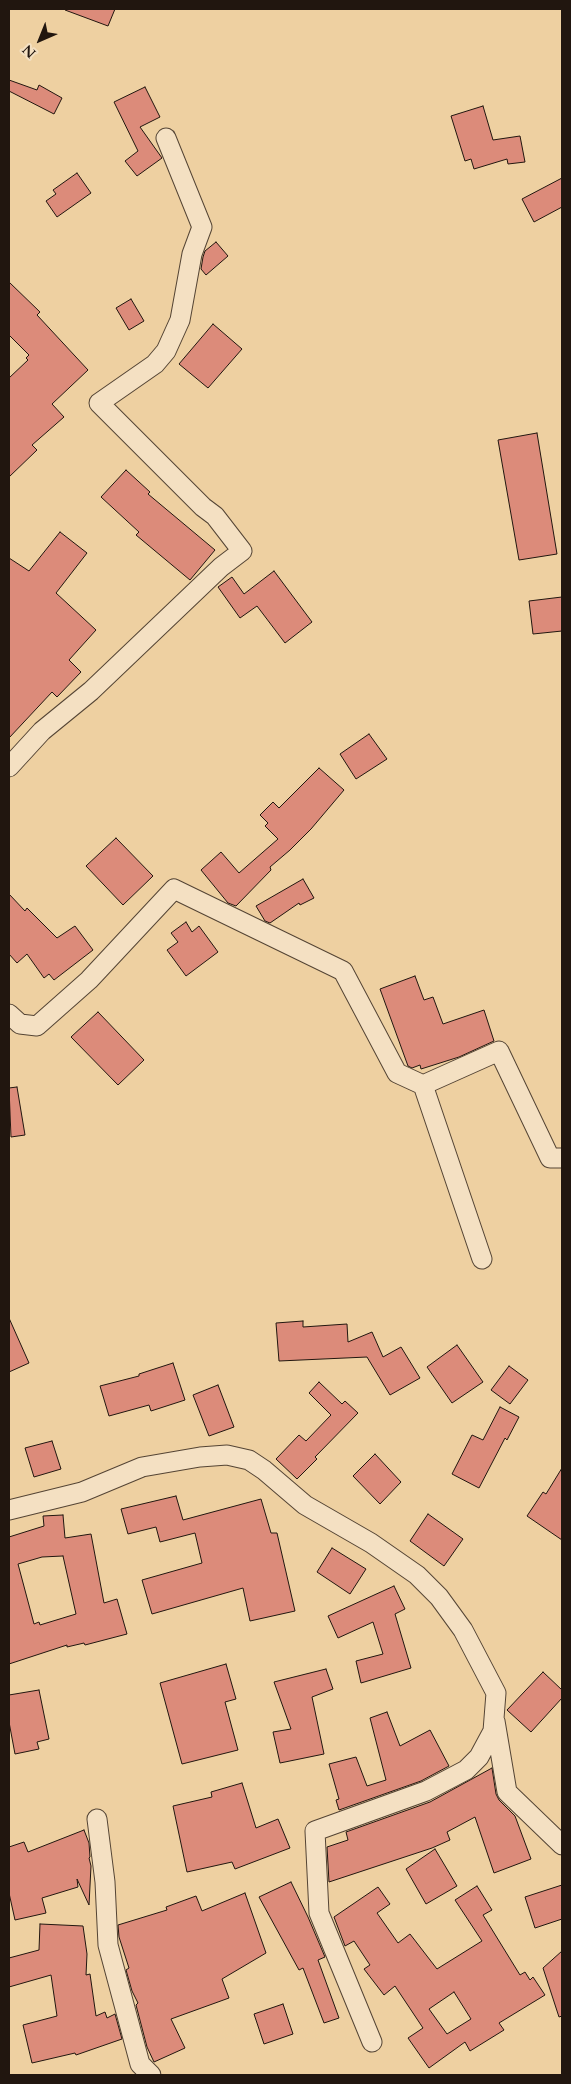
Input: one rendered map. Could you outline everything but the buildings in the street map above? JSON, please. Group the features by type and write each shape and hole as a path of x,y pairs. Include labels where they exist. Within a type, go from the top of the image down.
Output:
{"street":[{"path":"9,767 42,731 91,692 221,567 242,551 216,516 203,508 99,403 155,364 166,351 180,320 192,254 202,227 166,138"},
{"path":"9,1014 20,1024 37,1026 89,980 174,889 343,971 397,1073 424,1085 482,1260"},
{"path":"424,1085 499,1051 550,1158 562,1158"},
{"path":"9,1510 82,1492 142,1467 200,1457 227,1455 249,1460 279,1482 305,1505 371,1543 417,1575 439,1597 463,1630 496,1693 493,1731 479,1757 466,1770 426,1792 315,1831 319,1913 372,2042"},
{"path":"494,1718 507,1792 562,1845"},
{"path":"96,1819 105,1882 108,1945 140,2064 150,2075"}]}
